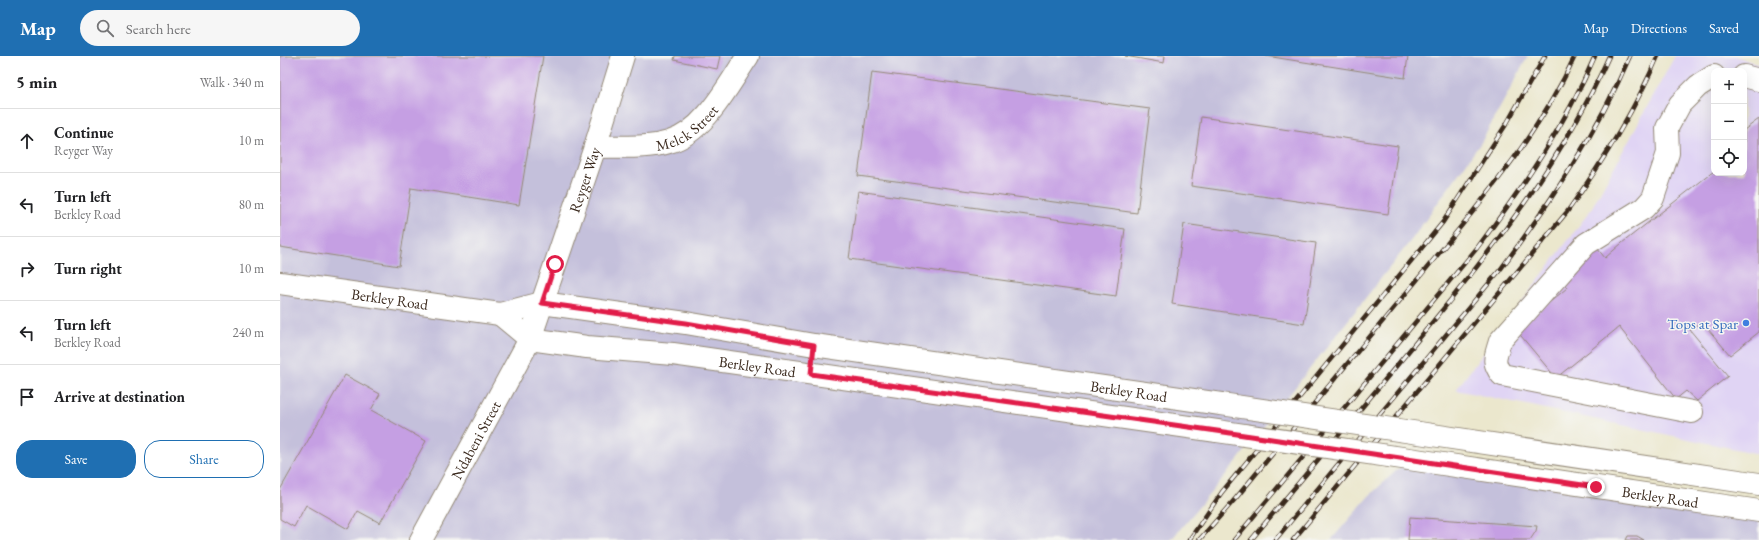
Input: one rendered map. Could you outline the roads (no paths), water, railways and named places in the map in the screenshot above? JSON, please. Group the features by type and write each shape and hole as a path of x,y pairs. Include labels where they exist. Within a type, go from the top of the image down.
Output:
{"main road":[{"name":"Reyger Way","path":"530,339 595,147 623,56"},
{"name":"Melck Street","path":"595,147 648,146 668,142 688,134 708,114 748,56"},
{"path":"1747,77 1759,80"},
{"path":"1692,412 1502,375 1495,366 1500,341 1586,244 1644,208 1653,198 1668,153 1667,128 1680,104 1706,81"},
{"name":"Berkley Road","path":"280,282 500,314 542,303 686,323 814,345 1759,484"},
{"path":"500,314 530,339"},
{"name":"Berkley Road","path":"530,339 587,347 673,354 1217,431 1759,511"},
{"name":"Ndabeni Street","path":"421,540 530,339"},
{"path":"811,374 814,345"}],"railway":[{"path":"1189,540 1222,492 1443,222 1507,123 1545,56"},
{"path":"1199,540 1236,498 1417,280 1503,173 1542,116 1575,56"},
{"path":"1234,540 1477,248 1542,156 1570,107 1595,56"},
{"path":"1251,540 1426,330 1503,233 1550,165 1571,130 1591,94 1609,56"},
{"path":"1275,540 1500,270 1519,245 1588,140 1617,85 1630,56"},
{"path":"1293,540 1567,212 1617,137 1639,97 1658,56"}],"place":[{"name":"Tops at Spar","path":"1746,323"}]}
